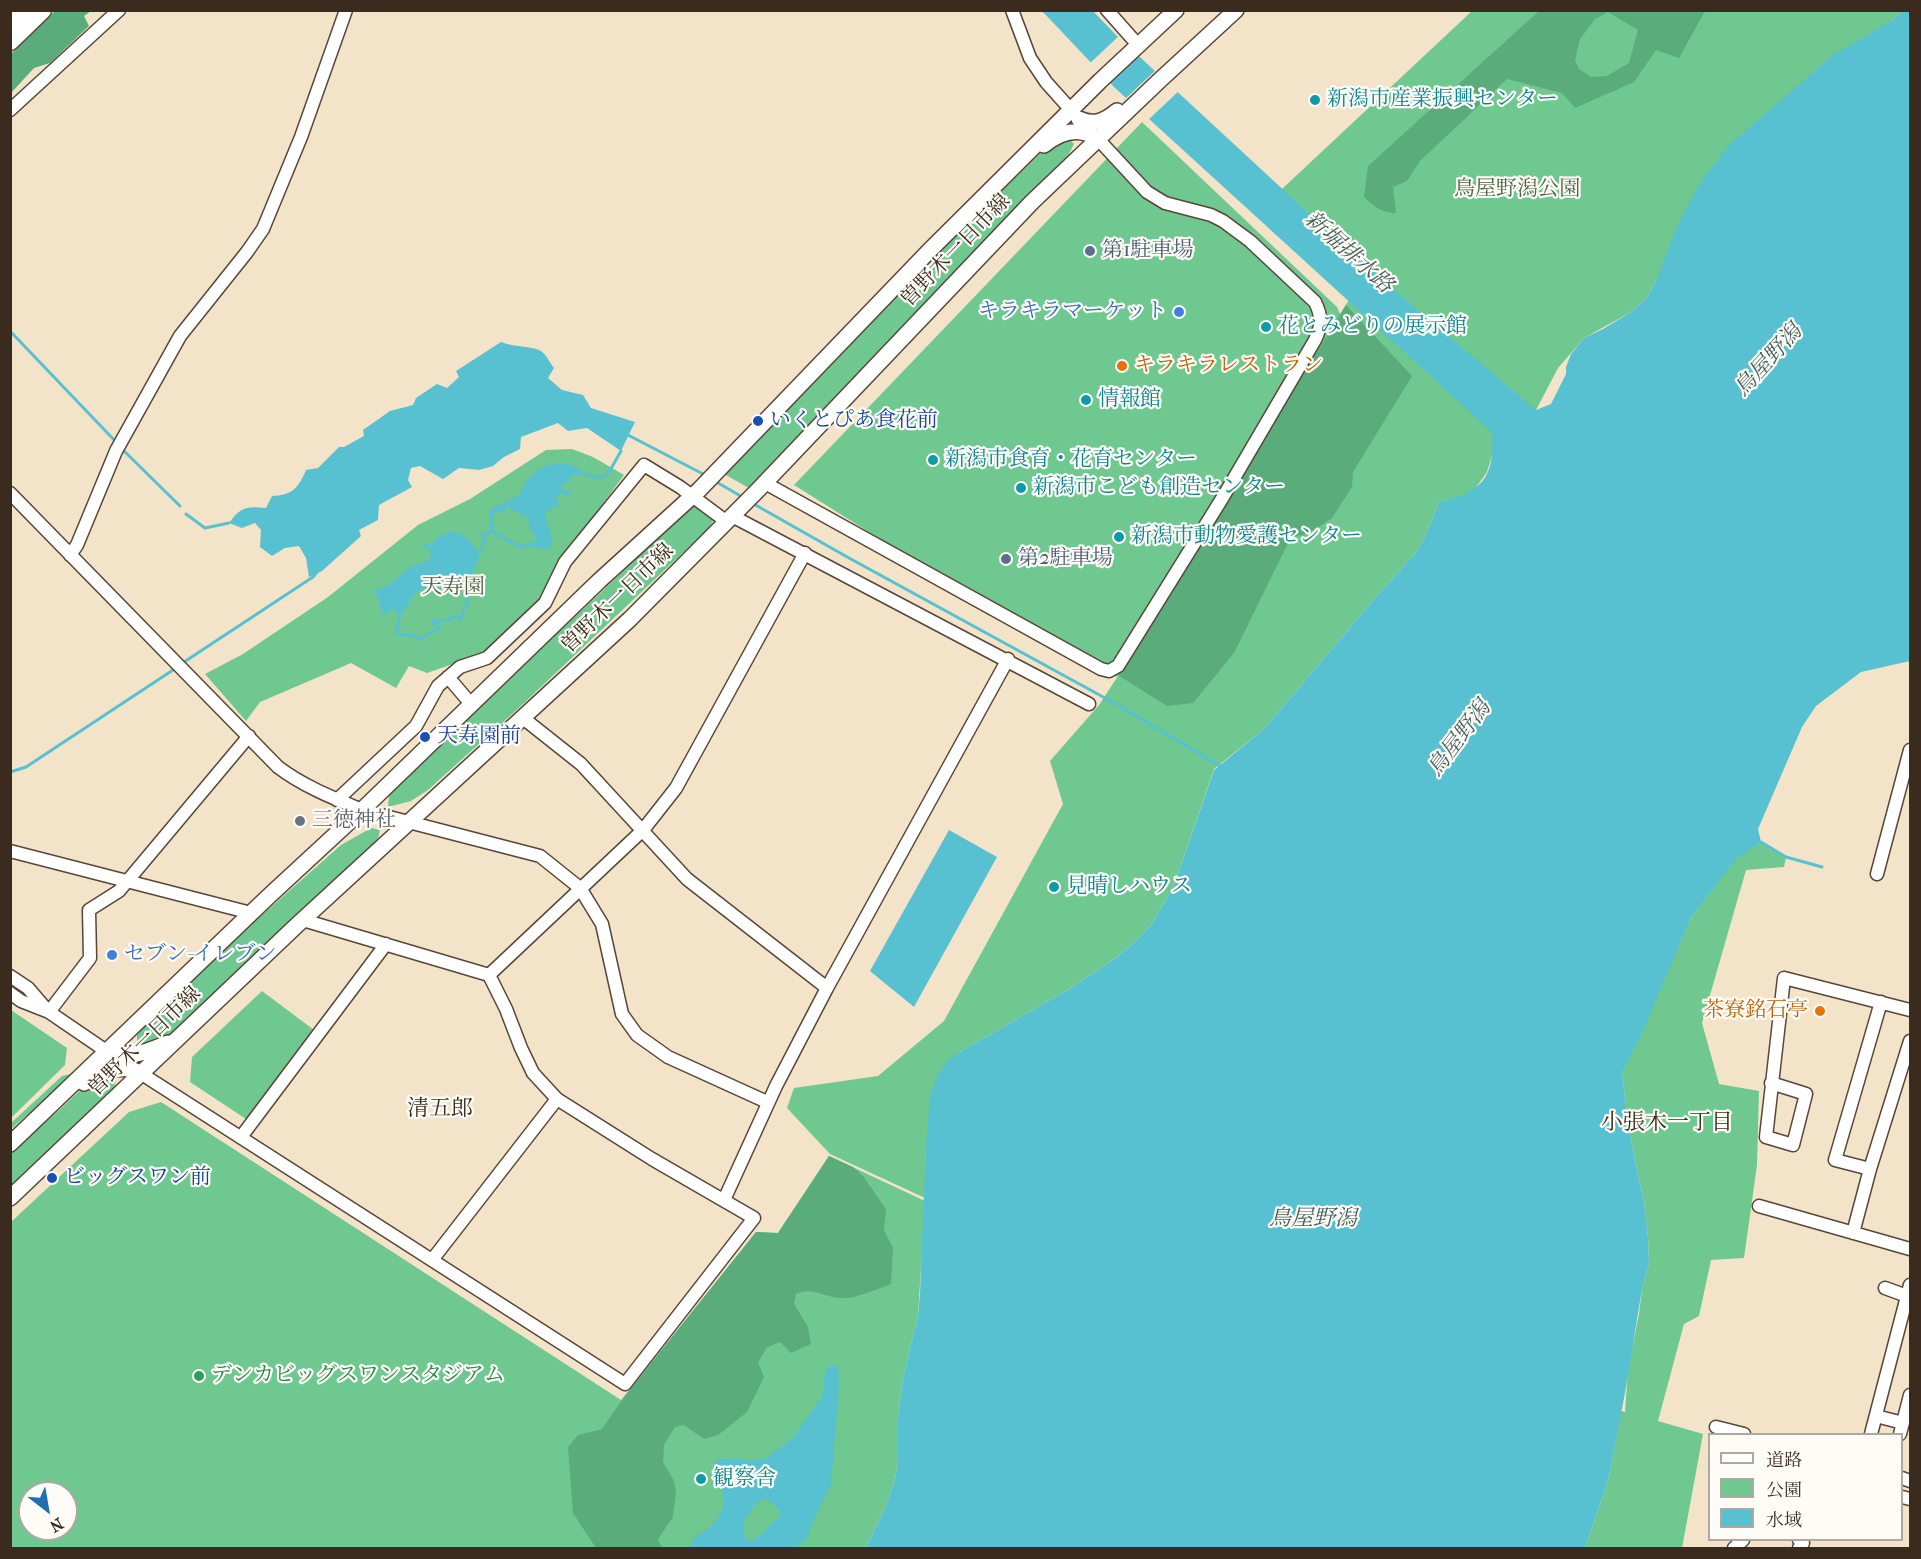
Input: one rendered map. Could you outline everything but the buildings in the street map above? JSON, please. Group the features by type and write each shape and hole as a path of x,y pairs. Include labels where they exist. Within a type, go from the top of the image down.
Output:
{"highway":[{"path":"10,19 19,10"},
{"path":"10,41 42,10"}],"main road":[{"name":"曽野木一日市線","path":"10,1198 303,920 630,619 761,487 1064,171 1095,86 1176,10"},
{"name":"曽野木一日市線","path":"10,1144 599,581 696,493 1006,174 1083,124 1128,105 1236,10"},
{"path":"1006,174 1024,164 1058,135 1083,124"},
{"path":"108,1052 118,1055 142,1054 180,1038"},
{"path":"65,1092 95,1075 110,1070 120,1068 142,1074"}],"street":[{"path":"10,110 120,10"},
{"path":"70,555 77,546 116,451 180,336 264,229 301,136 346,10"},
{"path":"761,487 1101,669 1110,671 1118,666 1217,506 1315,340 1321,328 1321,317 1315,302 1234,228 1211,215 1165,202 1147,192 1046,82 1030,58 1012,10"},
{"path":"1107,10 1137,46"},
{"path":"337,800 416,726 438,686 460,667 487,658 545,603 564,562 644,465 696,493 732,516 1008,659 1089,704"},
{"path":"10,493 290,776 362,810 540,856 580,888 602,924 622,1014 637,1035 668,1057 767,1102"},
{"path":"489,975 643,830 676,788 805,553"},
{"path":"724,1200 767,1102 1008,659"},
{"path":"448,677 471,704"},
{"path":"523,718 581,764 687,879 827,988"},
{"path":"49,1012 90,958 89,910 119,891 249,736"},
{"path":"1877,874 1911,750"},
{"path":"10,851 251,913"},
{"path":"10,993 49,1012 625,1384 754,1218 652,1159 557,1099 533,1073 489,975 303,920"},
{"path":"241,1137 386,944"},
{"path":"10,976 28,988 49,1012"},
{"path":"1771,1083 1806,1094 1793,1145 1766,1137 1771,1083 1784,978 1911,1010"},
{"path":"1870,1169 1835,1160 1881,1002"},
{"path":"1853,1233 1870,1169 1911,1041"},
{"path":"432,1260 557,1099"},
{"path":"1759,1206 1911,1249"},
{"path":"1870,1433 1909,1291 1885,1288"},
{"path":"1876,1416 1901,1429 1911,1395"},
{"path":"1716,1427 1740,1433"}],"green space":[{"path":"56,10 91,11 84,16 89,26 50,63 34,68 11,93 11,54"},
{"name":"鳥屋野潟公園","path":"1472,11 1903,11 1891,21 1656,281 1646,299 1631,312 1584,338 1558,368 1536,410 1493,452 1487,472 1475,489 1462,497 1439,502 1423,541 1414,555 1265,728 1214,769 1173,888 1151,925 1135,942 1110,962 1071,988 958,1053 926,1146 925,1198 830,1154 787,1108 794,1088 878,1076 944,1021 1063,804 1050,761 1099,705 1118,676 1106,678 1092,672 794,485 1142,122 1337,307 1340,314 1369,269 1282,189"},
{"path":"1539,11 1705,11 1679,58 1656,50 1634,82 1575,108 1562,93 1507,79 1420,161 1407,181 1393,187 1396,213 1378,208 1364,197 1368,166","holes":["1608,12 1638,30 1629,63 1607,76 1591,77 1579,69 1575,60 1580,39 1595,19"]},
{"path":"1067,136 1074,144 1067,158 749,488 724,474 931,260 1042,152"},
{"path":"1346,305 1412,376 1353,472 1352,487 1332,518 1308,534 1291,537 1234,653 1193,703 1167,706 1118,675"},
{"name":"天寿園","path":"572,449 593,457 624,475 558,565 541,600 490,651 427,673 409,666 396,688 351,663 260,702 246,721 205,674 243,654 328,597 418,525 470,499 546,450"},
{"path":"695,504 712,515 713,521 709,528 523,704 428,790 411,801 388,807 389,796 397,784"},
{"path":"371,828 380,830 378,840 351,866 164,1040 137,1049 137,1035 145,1025 236,938 341,845"},
{"path":"1761,842 1786,857 1784,867 1746,870 1702,1023 1719,1084 1759,1091 1757,1165 1744,1258 1711,1260 1699,1316 1684,1324 1658,1421 1703,1434 1682,1548 1585,1548 1608,1481 1621,1411 1625,1412 1628,1369 1642,1289 1649,1263 1644,1202 1629,1131 1622,1073 1691,918 1735,859"},
{"path":"262,991 314,1030 246,1119 190,1082 192,1057"},
{"path":"11,1010 67,1048 65,1065 11,1118"},
{"path":"70,1074 72,1076 11,1129 11,1123 62,1076"},
{"path":"117,1075 114,1088 108,1098 11,1191 11,1150 88,1083"},
{"path":"161,1102 621,1400 756,1232 778,1233 829,1156 925,1201 918,1316 903,1378 895,1479 886,1506 866,1548 11,1548 11,1222 129,1112"},
{"path":"829,1156 853,1167 863,1176 886,1209 884,1230 893,1248 891,1284 847,1298 835,1298 807,1291 796,1294 794,1304 808,1327 811,1344 791,1353 780,1342 766,1348 758,1363 764,1377 747,1412 718,1435 704,1439 684,1425 675,1427 664,1445 663,1462 674,1481 676,1492 673,1517 658,1539 662,1548 596,1548 573,1513 568,1447 578,1435 602,1429 622,1400 756,1232 778,1233"}],"water":[{"name":"鳥屋野潟","path":"1038,11 1093,11 1116,35 1369,269 1536,410 1551,404 1566,374 1571,354 1584,338 1631,312 1646,299 1656,281 1677,226 1702,180 1729,145 1832,56 1891,21 1903,11 1910,11 1910,661 1861,672 1816,706 1802,727 1758,829 1761,842 1735,860 1691,918 1640,1037 1622,1073 1629,1131 1644,1202 1649,1263 1642,1289 1608,1481 1585,1548 866,1548 886,1506 898,1462 898,1419 903,1378 918,1316 926,1146 930,1097 937,1077 945,1064 958,1053 1071,988 1110,962 1135,942 1151,925 1173,888 1214,770 1265,728 1414,555 1423,541 1439,502 1454,498 1476,487 1483,480 1491,461 1492,432 1114,87 1044,13"},
{"path":"501,342 541,351 554,368 548,378 562,390 583,395 591,408 635,422 621,451 587,428 568,431 558,423 521,437 520,449 493,466 479,470 459,468 443,479 420,466 411,468 408,480 412,487 379,505 378,520 359,530 361,536 322,571 309,577 306,558 299,546 285,548 272,556 260,547 261,530 255,523 242,528 229,523 244,509 266,508 272,496 294,490 306,470 318,468 339,447 344,447 364,436 363,430 390,411 413,405 416,398 437,384 447,388 459,377 456,371"},
{"path":"566,463 585,474 572,476 567,483 561,484 563,489 572,492 566,497 563,492 556,498 559,504 545,513 552,545 544,550 534,546 534,541 538,539 529,528 529,519 507,507 504,513 497,511 491,519 489,513 492,509 520,495 526,482 537,471 548,465"},
{"path":"452,531 470,541 479,560 468,581 457,586 452,592 436,587 420,590 401,614 400,625 397,624 398,612 392,609 385,614 381,613 379,598 372,591 389,584 410,567 429,560 431,552 423,546 424,543 432,546 435,539"},
{"path":"949,830 997,857 914,1007 870,971"},
{"path":"831,1364 838,1367 839,1386 831,1485 819,1507 806,1540 794,1548 689,1548 696,1536 707,1529 721,1513 722,1491 713,1466 716,1460 734,1458 751,1461 766,1458 792,1439 822,1397 825,1373","holes":["767,1499 780,1510 779,1518 756,1539 752,1541 745,1537 743,1522 757,1502"]}],"pier":[{"path":"1120,35 1139,52 1106,83 1088,65"},
{"path":"1157,69 1180,90 1147,121 1124,100"}],"waterway":[{"path":"10,331 117,443"},
{"path":"626,434 705,475"},
{"path":"121,448 180,506"},
{"path":"585,474 599,478 608,474 621,451"},
{"path":"713,480 744,498"},
{"path":"752,503 1116,704 1222,767"},
{"path":"186,514 205,528 229,523"},
{"path":"491,519 492,529 496,534 521,547 534,544"},
{"path":"477,552 482,551 484,534 493,531"},
{"path":"181,664 313,577 317,572"},
{"path":"397,624 397,632 401,635 414,635 419,639 440,628 432,622 450,620 456,616 460,619 468,601 464,593 468,581"},
{"path":"10,772 26,767 176,668"},
{"path":"1761,842 1786,857 1822,867"}],"place":[{"name":"新潟市産業振興センター","path":"1315,100"},
{"name":"第1駐車場","path":"1090,251"},
{"name":"キラキラマーケット","path":"1179,312"},
{"name":"花とみどりの展示館","path":"1266,327"},
{"name":"キラキラレストラン","path":"1122,366"},
{"name":"情報館","path":"1086,400"},
{"name":"いくとぴあ食花前","path":"758,421"},
{"name":"新潟市食育・花育センター","path":"933,460"},
{"name":"新潟市こども創造センター","path":"1021,488"},
{"name":"新潟市動物愛護センター","path":"1119,537"},
{"name":"第2駐車場","path":"1006,559"},
{"name":"天寿園前","path":"425,737"},
{"name":"三徳神社","path":"300,821"},
{"name":"見晴しハウス","path":"1054,887"},
{"name":"セブン-イレブン","path":"112,955"},
{"name":"茶寮銘石亭","path":"1820,1011"},
{"name":"ビッグスワン前","path":"52,1178"},
{"name":"デンカビッグスワンスタジアム","path":"199,1376"},
{"name":"観察舎","path":"701,1479"}],"district":[{"name":"清五郎","path":"440,1110"},
{"name":"小張木一丁目","path":"1667,1124"}],"water label":[{"name":"新堀排水路","path":"1348,253"}]}
